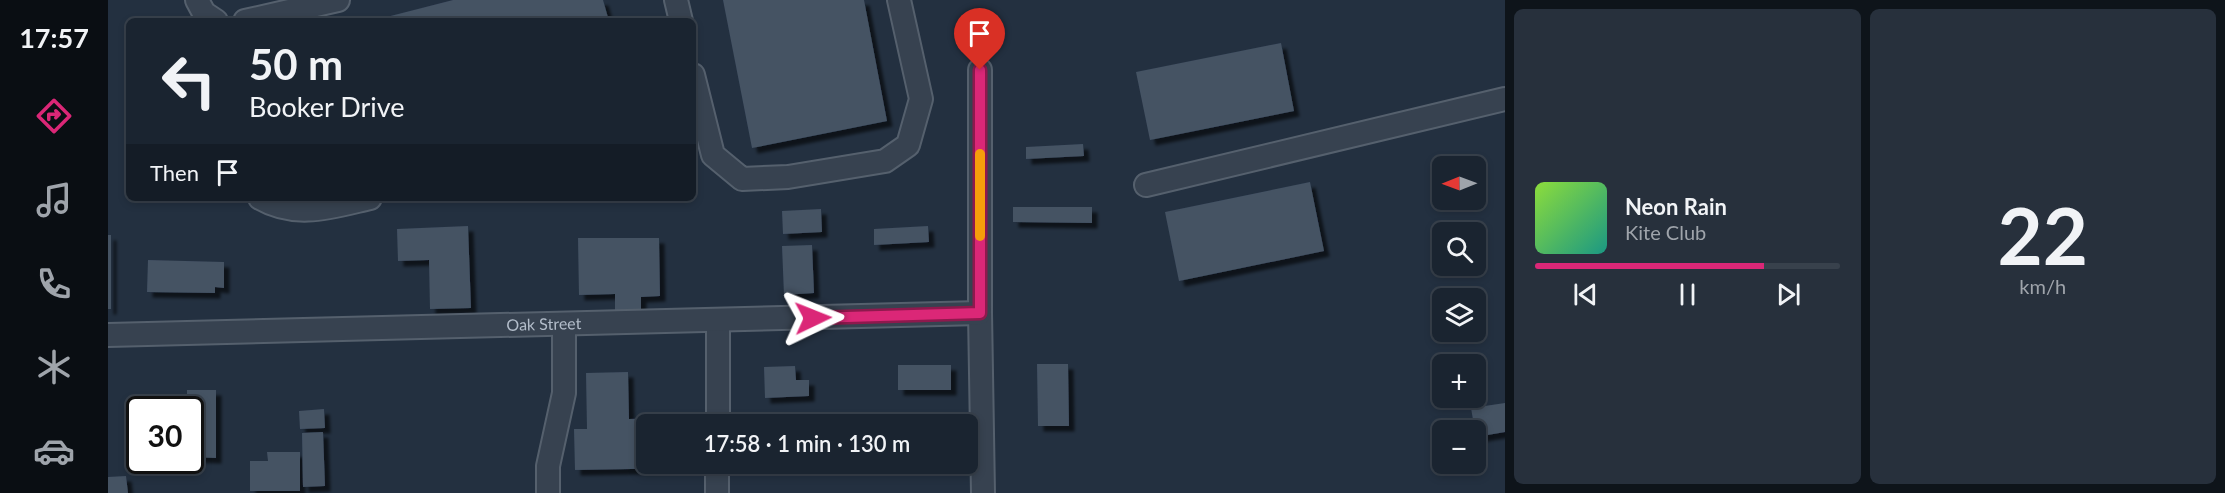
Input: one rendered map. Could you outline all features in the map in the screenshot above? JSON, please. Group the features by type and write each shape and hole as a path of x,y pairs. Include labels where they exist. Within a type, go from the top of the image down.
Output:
{"street":[{"path":"196,0 204,13 212,18"},
{"path":"257,18 338,0"},
{"path":"676,0 680,18"},
{"path":"696,101 698,118 712,155 742,179 788,177 885,161 908,145 921,99 899,0"},
{"path":"980,70 983,493"},
{"path":"1146,184 1505,99"},
{"path":"265,201 277,208 300,211 357,201"},
{"name":"Oak Street","path":"108,335 980,313"},
{"path":"718,321 718,414"},
{"path":"548,493 548,466 564,393 564,325"},
{"path":"717,474 717,493"}],"building":[{"path":"453,0 603,0 608,18 383,18"},
{"path":"723,0 864,0 887,121 752,148"},
{"path":"1281,43 1294,111 1150,140 1136,72"},
{"path":"1083,144 1084,156 1026,159 1026,147"},
{"path":"1310,182 1324,251 1179,281 1165,212"},
{"path":"1013,207 1092,207 1092,223 1013,222"},
{"path":"821,209 822,232 783,234 782,211"},
{"path":"468,226 471,308 430,309 429,260 398,261 397,229"},
{"path":"928,226 929,242 874,245 874,229"},
{"path":"108,235 111,235 111,309 108,309"},
{"path":"578,238 659,238 660,296 641,297 641,315 615,315 615,294 579,295"},
{"path":"812,245 814,293 784,295 782,246"},
{"path":"148,260 224,262 224,288 215,287 215,293 147,292"},
{"path":"1037,364 1068,364 1069,426 1038,426"},
{"path":"898,365 951,365 951,390 898,390"},
{"path":"795,366 796,380 809,380 809,396 765,398 764,367"},
{"path":"628,372 629,419 636,419 636,469 575,470 574,429 587,429 586,373"},
{"path":"187,390 216,390 216,458 204,458 204,396 187,396"},
{"path":"1505,403 1505,432 1486,435 1486,420 1473,420 1471,408 1486,408 1486,406"},
{"path":"324,409 325,428 300,429 299,411"},
{"path":"323,432 325,486 303,487 302,433"},
{"path":"267,452 300,452 300,491 250,491 250,461 268,461"},
{"path":"126,476 128,493 108,493 108,477"}],"slow traffic":[{"path":"980,154 980,236"}],"route":[{"path":"813,318 980,313 980,70"}]}
